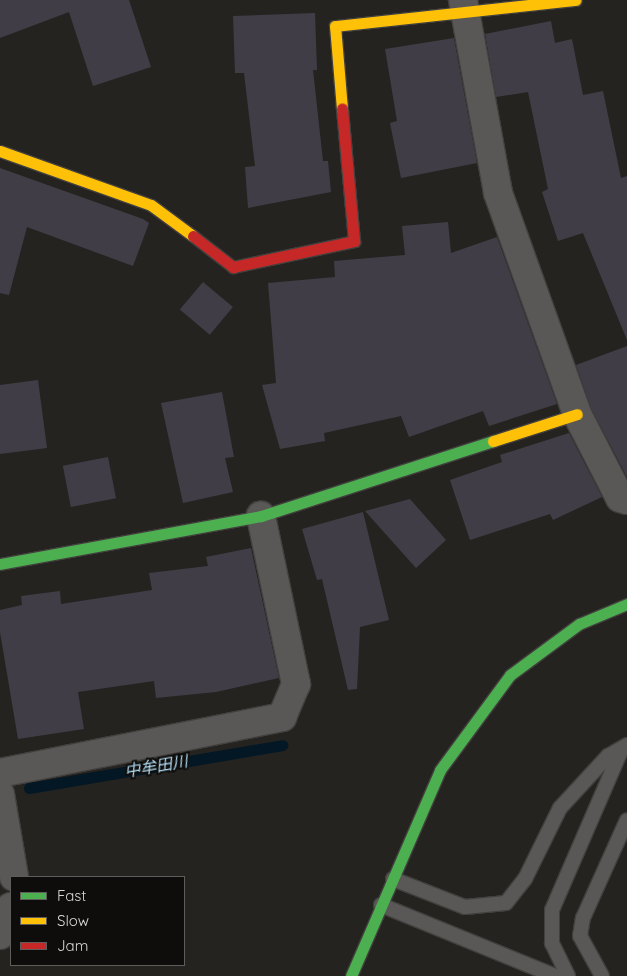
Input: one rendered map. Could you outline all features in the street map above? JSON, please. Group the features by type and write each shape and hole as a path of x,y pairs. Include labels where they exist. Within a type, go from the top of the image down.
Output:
{"street":[{"path":"0,151 151,205 233,267 354,241 336,26 463,7 576,0"},
{"path":"463,7 498,193 577,414 620,498 627,500"},
{"path":"0,564 261,516 577,414"},
{"path":"0,773 282,717 296,684 261,516"},
{"path":"351,976 440,770 510,675 579,624 627,604"},
{"path":"0,794 14,876"},
{"path":"0,935 10,910"}],"lane":[{"path":"393,879 465,907 506,902 525,879 560,808 608,756 624,746"},
{"path":"568,976 552,943 552,910 624,746"},
{"path":"602,976 580,936 583,918 627,820"},
{"path":"382,905 555,976"}],"building":[{"path":"0,0 129,0 151,67 93,86 69,12 0,38"},
{"path":"315,13 317,70 313,70 323,161 328,161 331,192 248,208 245,167 255,166 244,73 235,73 233,16"},
{"path":"551,21 555,43 572,39 583,95 603,91 621,178 627,176 627,340 583,233 558,241 542,192 548,189 528,92 496,97 485,34"},
{"path":"454,38 477,163 401,178 390,123 397,121 385,49"},
{"path":"0,168 143,219 149,223 133,266 27,227 9,295 0,293"},
{"path":"448,222 451,253 497,237 557,404 489,426 483,411 409,437 401,416 324,433 325,441 280,449 262,385 276,383 268,283 335,277 334,261 405,255 402,226"},
{"path":"203,282 233,307 210,335 180,310"},
{"path":"627,346 627,477 591,408 576,365"},
{"path":"38,380 47,448 0,454 0,385"},
{"path":"222,392 234,457 225,458 233,492 183,503 161,403"},
{"path":"569,433 602,497 553,520 550,514 470,540 450,480 502,462 500,455"},
{"path":"108,457 116,498 71,507 63,466"},
{"path":"410,499 446,540 416,568 365,511"},
{"path":"363,512 389,620 360,627 357,689 348,690 322,579 317,580 302,529"},
{"path":"251,548 279,678 216,692 156,698 154,681 78,692 84,729 18,739 0,632 0,610 22,605 21,596 60,591 61,604 152,590 149,573 208,566 206,557"}],"waterway":[{"name":"中牟田川","path":"29,788 282,745"}],"traffic: fast":[{"path":"0,564 261,516 493,441"},
{"path":"351,976 440,770 510,675 579,624 627,604"}],"traffic: slow":[{"path":"342,109 335,26 576,0"},
{"path":"0,151 151,205 193,236"},
{"path":"493,441 577,414"}],"traffic: jam":[{"path":"193,236 233,267 354,241 342,109"}]}
